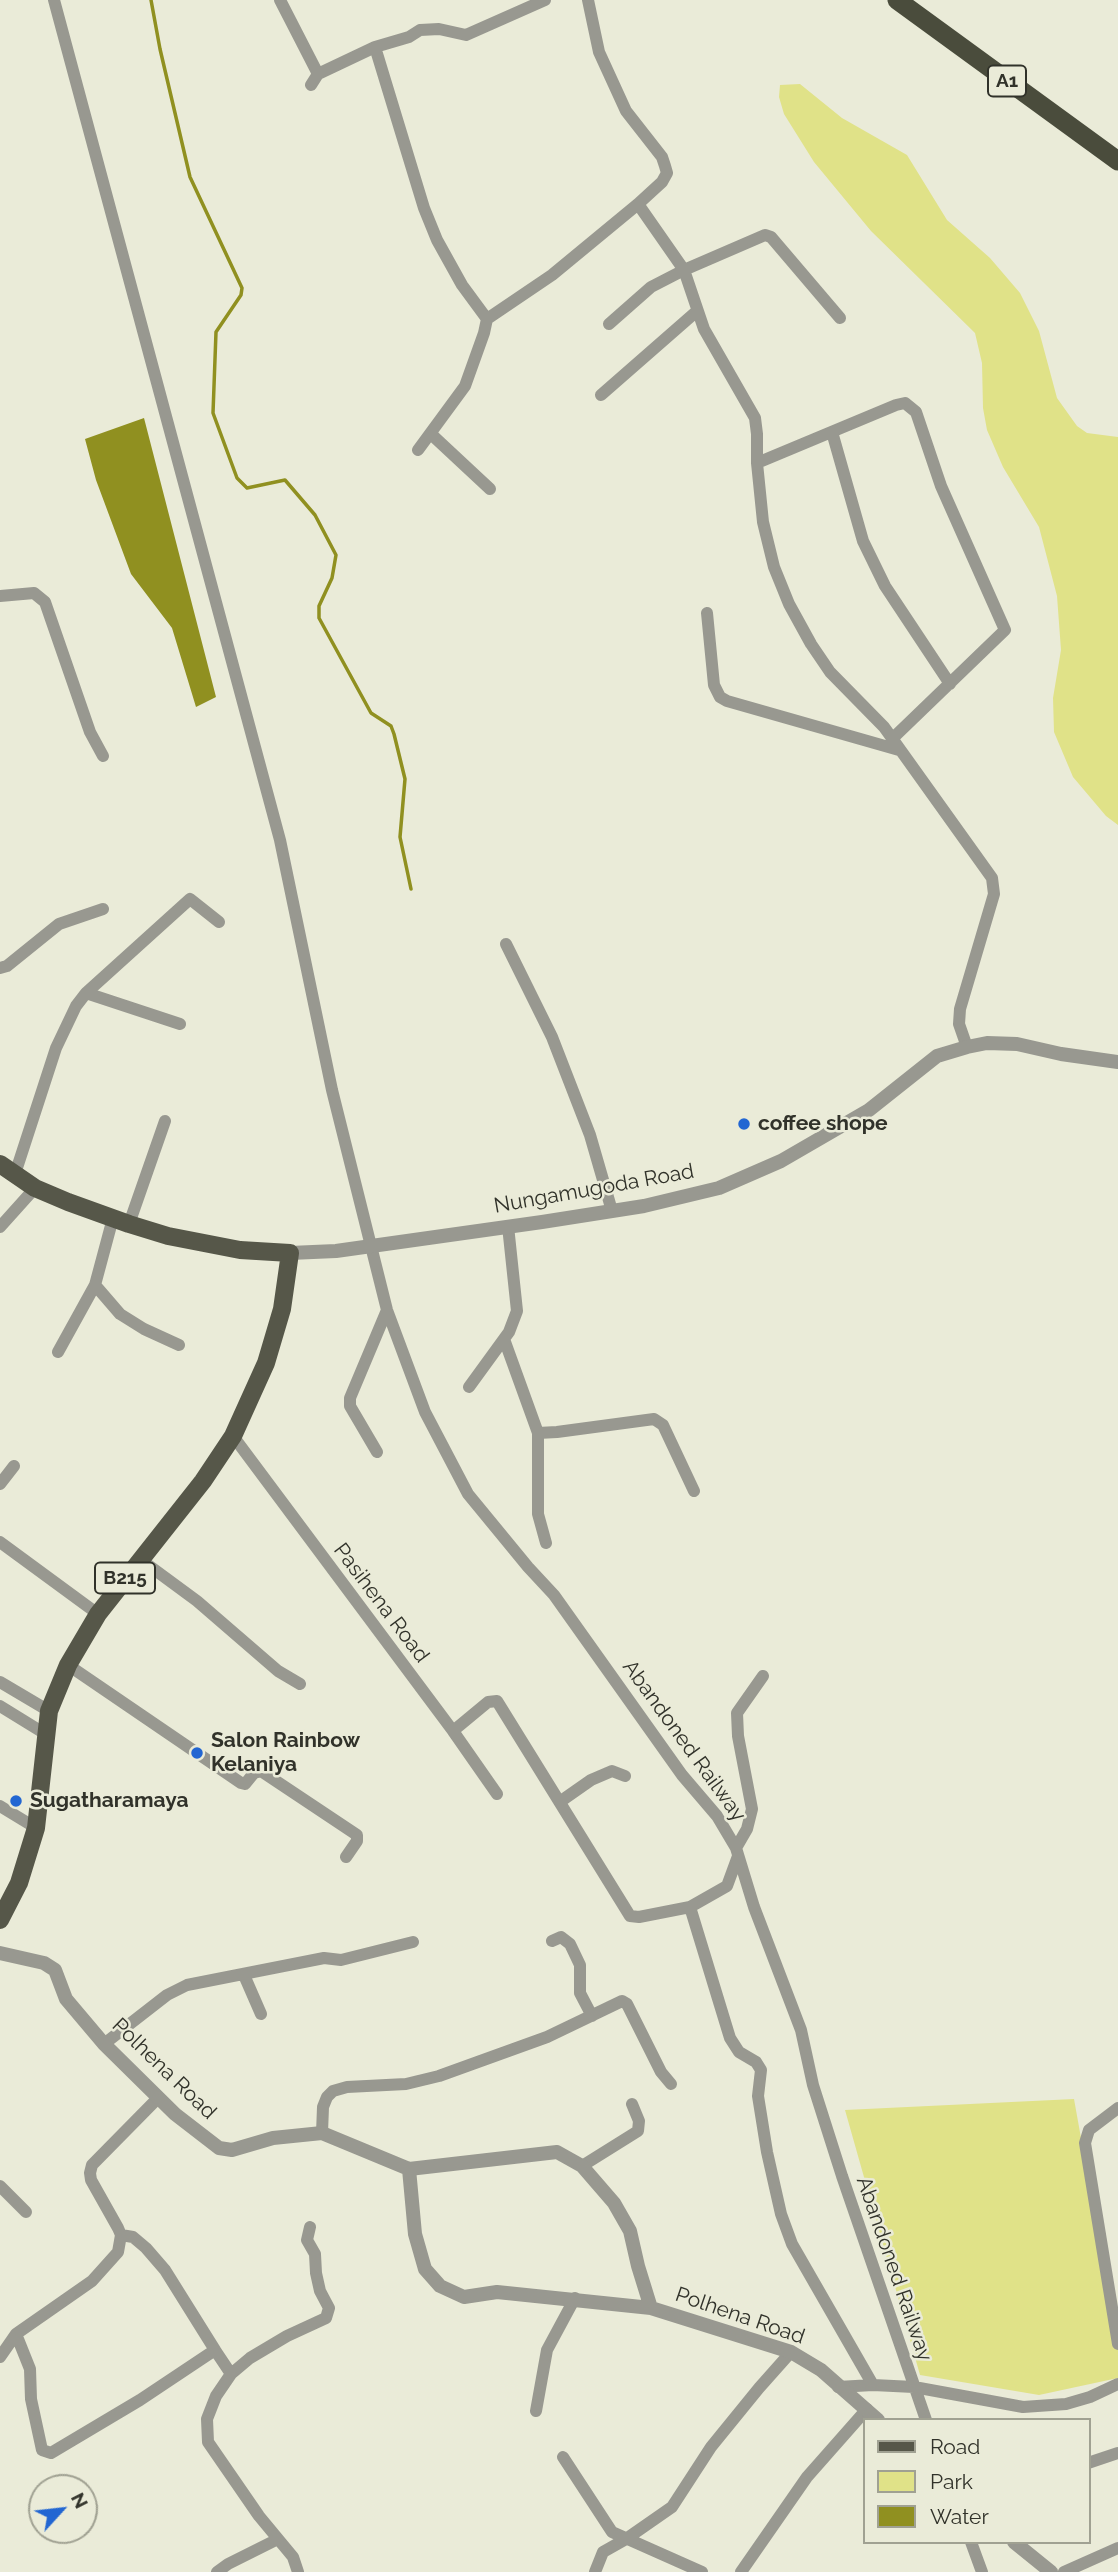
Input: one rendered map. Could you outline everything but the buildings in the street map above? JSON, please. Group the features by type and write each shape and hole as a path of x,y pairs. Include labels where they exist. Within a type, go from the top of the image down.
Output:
{"highway":[{"name":"A1","path":"897,0 1118,161"},
{"name":"A1","path":"917,0 1118,144"}],"main road":[{"path":"7,1169 35,1188 168,1236 240,1250 290,1253"},
{"name":"B215","path":"0,1920 19,1883 36,1828 49,1711 68,1665 98,1614 203,1481 233,1436 266,1363 282,1309 290,1253"}],"street":[{"name":"Abandoned Railway","path":"54,0 280,840 332,1090 387,1310 425,1412 468,1494 554,1595 682,1775 717,1816 737,1852 754,1907 801,2030 813,2085 925,2418"},
{"path":"280,0 314,80 375,47 409,37 420,30 439,29 466,35 545,0"},
{"path":"487,319 552,275 662,183 667,173 662,157 626,111 599,52 588,0"},
{"path":"375,47 433,230 462,285 487,319 485,334 465,386 418,450"},
{"path":"638,204 684,270 697,311 755,418 763,523 774,567 789,604 830,672 896,744 992,878 993,894 960,1009 959,1024 967,1047"},
{"path":"609,324 652,287 765,235 771,237 840,318"},
{"path":"601,395 697,311"},
{"path":"757,463 896,405 905,403 916,412 941,486 1005,630 950,684 896,744"},
{"path":"832,432 863,541 885,586 950,684"},
{"path":"431,434 490,489"},
{"path":"0,596 34,593 45,603 90,732 103,756"},
{"path":"707,613 714,685 720,697 896,744"},
{"path":"7,1169 56,1048 76,1006 86,993 190,899 219,922"},
{"path":"0,968 7,966 59,924 103,909"},
{"path":"506,944 557,1049 590,1135 612,1211"},
{"path":"86,993 180,1024"},
{"name":"Nungamugoda Road","path":"290,1253 336,1251 612,1211 719,1188 781,1161 869,1110 937,1056 967,1047 987,1043 1017,1044 1061,1054 1118,1062"},
{"path":"58,1352 95,1285 165,1121"},
{"path":"0,1227 35,1188"},
{"path":"469,1387 509,1332 517,1311 508,1226"},
{"path":"95,1285 120,1314 144,1329 179,1345"},
{"path":"377,1452 350,1406 350,1398 387,1310"},
{"path":"503,1339 538,1433 538,1514 546,1543"},
{"path":"538,1433 654,1419 663,1425 694,1491"},
{"name":"Pasihena Road","path":"233,1436 453,1731 496,1794"},
{"path":"0,1484 14,1466"},
{"path":"0,1542 98,1614"},
{"path":"140,1559 197,1601 278,1671 300,1684"},
{"path":"68,1665 241,1783 245,1784 254,1773 261,1771 357,1835 357,1841 346,1857"},
{"path":"453,1731 488,1702 497,1701 630,1916 639,1917 690,1907 727,1886 752,1809 738,1736 737,1713 763,1676"},
{"path":"0,1682 49,1711"},
{"path":"0,1706 47,1735"},
{"path":"561,1801 591,1780 612,1771 625,1776"},
{"path":"0,1806 36,1828"},
{"path":"690,1907 730,2038 739,2052 756,2062 761,2070 758,2096 781,2214 792,2244 873,2385"},
{"path":"552,1941 561,1937 569,1944 580,1965 580,1993 592,2016"},
{"path":"104,2044 167,1995 187,1985 324,1958 341,1959 413,1942"},
{"name":"Polhena Road","path":"0,1953 44,1963 55,1970 66,1998 104,2044 175,2114 219,2148 232,2150 273,2138 322,2133 409,2169 557,2152 582,2166 614,2203 630,2231 651,2308"},
{"path":"244,1975 261,2014"},
{"path":"322,2133 323,2107 327,2096 333,2091 347,2087 406,2084 439,2076 547,2036 625,2002 661,2072 671,2084"},
{"path":"0,2357 16,2334 92,2281 118,2252 121,2235 90,2173 92,2165 158,2098"},
{"path":"582,2166 638,2131 639,2121 632,2104"},
{"path":"1118,2108 1089,2130 1085,2143 1118,2344"},
{"name":"Polhena Road","path":"409,2169 415,2234 425,2269 440,2287 464,2297 497,2292 651,2308 791,2352 821,2370 876,2418"},
{"path":"0,2186 26,2212"},
{"path":"298,2572 293,2557 208,2442 207,2419 216,2396 231,2374 250,2358 287,2336 326,2318 329,2308 320,2291 315,2254 307,2240 310,2227"},
{"path":"121,2235 133,2237 165,2270 231,2374"},
{"path":"536,2411 547,2350 575,2298"},
{"path":"16,2334 30,2369 31,2399 42,2450 51,2453 140,2400 215,2350"},
{"path":"595,2572 603,2552 672,2507 711,2447 791,2352"},
{"path":"838,2387 914,2387 1023,2407 1066,2404 1118,2384"},
{"path":"741,2572 807,2477 867,2409"},
{"path":"1090,2462 1118,2453"},
{"path":"563,2457 612,2532 702,2572"},
{"path":"217,2572 278,2539"},
{"path":"972,2544 982,2572"},
{"path":"1016,2544 1051,2572"},
{"path":"1064,2572 1118,2548"}],"green space":[{"path":"800,84 842,118 907,155 947,220 990,258 1020,293 1039,331 1057,398 1077,426 1087,433 1118,437 1118,825 1106,816 1073,777 1054,732 1053,698 1061,650 1057,596 1039,527 1003,467 987,430 983,408 982,363 975,333 871,231 814,162 784,114 779,97 780,85"},
{"path":"1074,2099 1118,2344 1118,2378 1039,2395 920,2375 845,2110"}],"water":[{"path":"144,418 216,697 196,707 172,628 131,574 96,480 85,439"}],"waterway":[{"path":"151,0 190,177 242,288 241,295 216,332 213,413 237,478 247,488 285,480 315,515 336,555 332,578 319,606 319,618 371,713 391,726 394,734 405,779 400,837 411,889"}],"place":[{"name":"coffee shope","path":"744,1124"},
{"name":"Salon Rainbow Kelaniya","path":"197,1753"},
{"name":"Sugatharamaya","path":"16,1801"}]}
